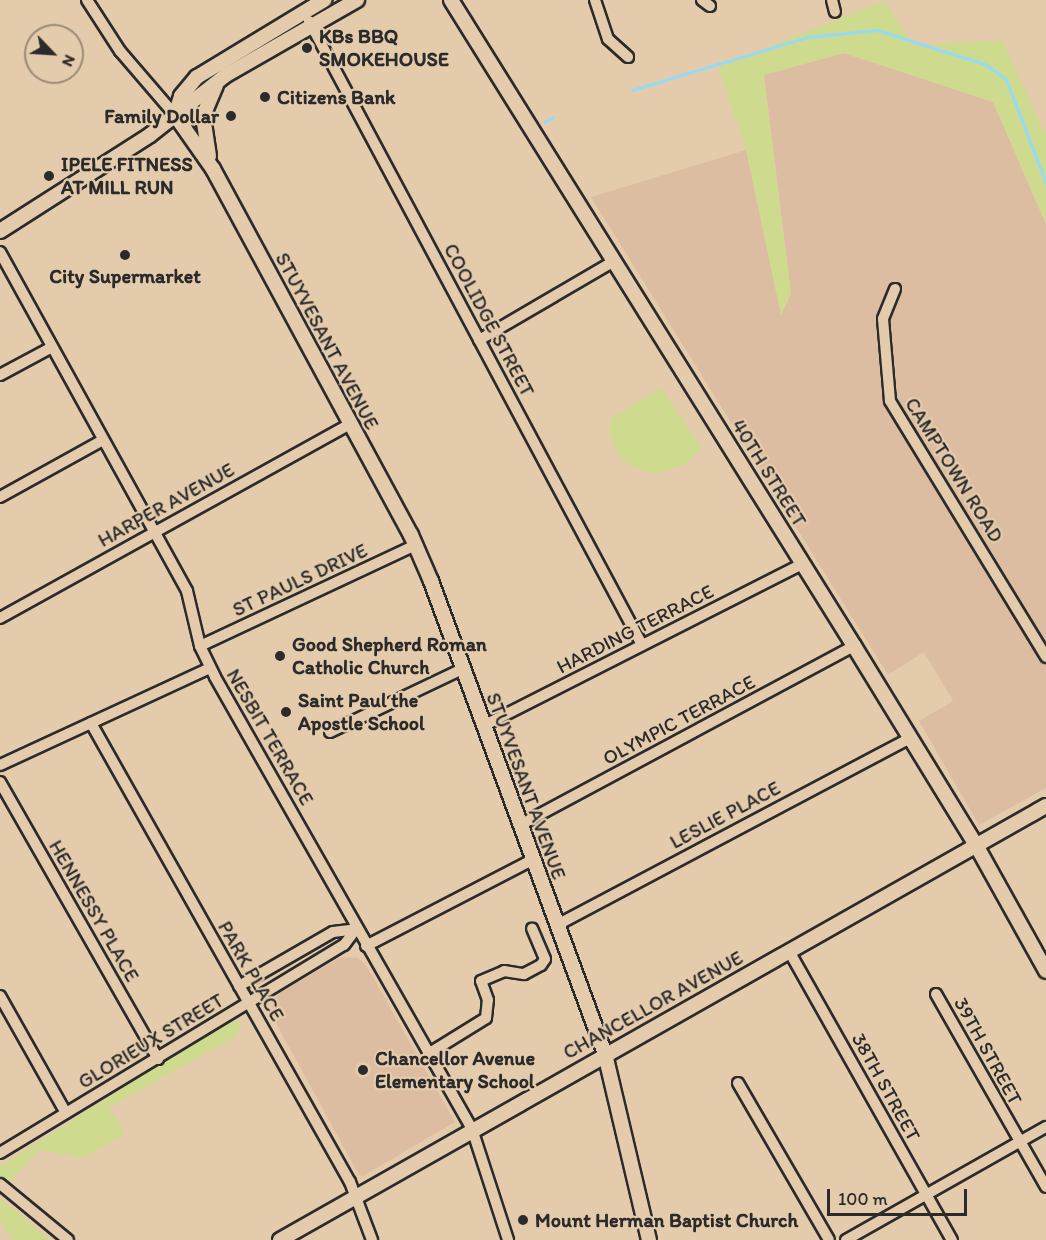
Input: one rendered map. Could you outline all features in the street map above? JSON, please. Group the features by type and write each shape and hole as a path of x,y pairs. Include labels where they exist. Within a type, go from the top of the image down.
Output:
{"main road":[{"path":"175,116 181,96 197,77 324,0"},
{"path":"0,231 150,135 226,75 357,0"},
{"name":"40TH STREET","path":"451,0 976,845 1046,971"},
{"path":"213,169 203,134 203,116 213,90 226,75"},
{"name":"STUYVESANT AVENUE","path":"175,116 213,169 416,545 604,1054 649,1240"},
{"name":"CHANCELLOR AVENUE","path":"280,1240 604,1054 1046,806"}],"street":[{"path":"87,0 120,51 175,116"},
{"path":"595,0 608,39 628,57"},
{"path":"832,0 835,12"},
{"name":"COOLIDGE STREET","path":"304,12 642,645"},
{"name":"NESBIT TERRACE","path":"0,252 191,600 200,646 210,668 356,929 472,1129 508,1240"},
{"path":"479,340 614,261"},
{"name":"CAMPTOWN ROAD","path":"895,289 883,319 890,401 1046,657"},
{"path":"0,375 52,347"},
{"name":"HARPER AVENUE","path":"0,618 350,424"},
{"path":"0,497 103,440"},
{"name":"ST PAULS DRIVE","path":"200,646 416,545"},
{"name":"HARDING TERRACE","path":"483,726 803,564"},
{"name":"OLYMPIC TERRACE","path":"520,825 854,646"},
{"path":"0,765 210,668"},
{"path":"330,732 462,669"},
{"name":"PARK PLACE","path":"91,723 356,1195 372,1240"},
{"name":"LESLIE PLACE","path":"557,925 910,738"},
{"name":"HENNESSY PLACE","path":"0,782 158,1059"},
{"path":"366,946 532,860"},
{"name":"GLORIEUX STREET","path":"239,986 333,932 356,929"},
{"name":"GLORIEUX STREET","path":"0,1153 344,945 356,929"},
{"path":"428,1054 486,1018 488,1000 481,981 504,971 524,974 541,965 545,959 532,929"},
{"name":"38TH STREET","path":"789,951 951,1240"},
{"name":"39TH STREET","path":"936,994 1046,1187"},
{"path":"0,996 66,1113"},
{"path":"738,1083 829,1240"},
{"path":"846,1240 1046,1127"},
{"path":"0,1184 69,1240"}],"shaded area":[{"path":"844,53 993,102 1046,224 1046,788 979,825 919,721 953,701 924,652 888,675 591,197 746,150 781,314 791,294 764,75"},
{"name":"Chancellor Avenue Elementary School","path":"341,957 358,958 366,965 455,1122 363,1176 359,1175 271,1014 273,1001 279,993"}],"green space":[{"path":"884,1 913,45 1002,40 1046,136 1046,224 993,102 844,53 764,75 791,294 781,315 746,150 718,67"},
{"path":"661,388 701,447 685,465 655,474 632,467 620,457 610,435 610,419"},
{"path":"229,1021 242,1023 236,1036 109,1108 125,1134 83,1158 38,1150 0,1193 0,1166"},
{"path":"0,1198 51,1240 14,1240 0,1221"}],"waterway":[{"path":"632,90 808,37 877,30 985,64 1006,79 1046,183"},
{"path":"544,122 553,117"}],"place":[{"name":"KBs BBQ SMOKEHOUSE","path":"307,48"},
{"name":"Citizens Bank","path":"265,97"},
{"name":"Family Dollar","path":"231,116"},
{"name":"IPELE FITNESS AT MILL RUN","path":"49,176"},
{"name":"City Supermarket","path":"125,255"},
{"name":"Good Shepherd Roman Catholic Church","path":"280,656"},
{"name":"Saint Paul the Apostle School","path":"286,712"},
{"name":"Chancellor Avenue Elementary School","path":"363,1070"},
{"name":"Mount Herman Baptist Church","path":"523,1220"}]}
